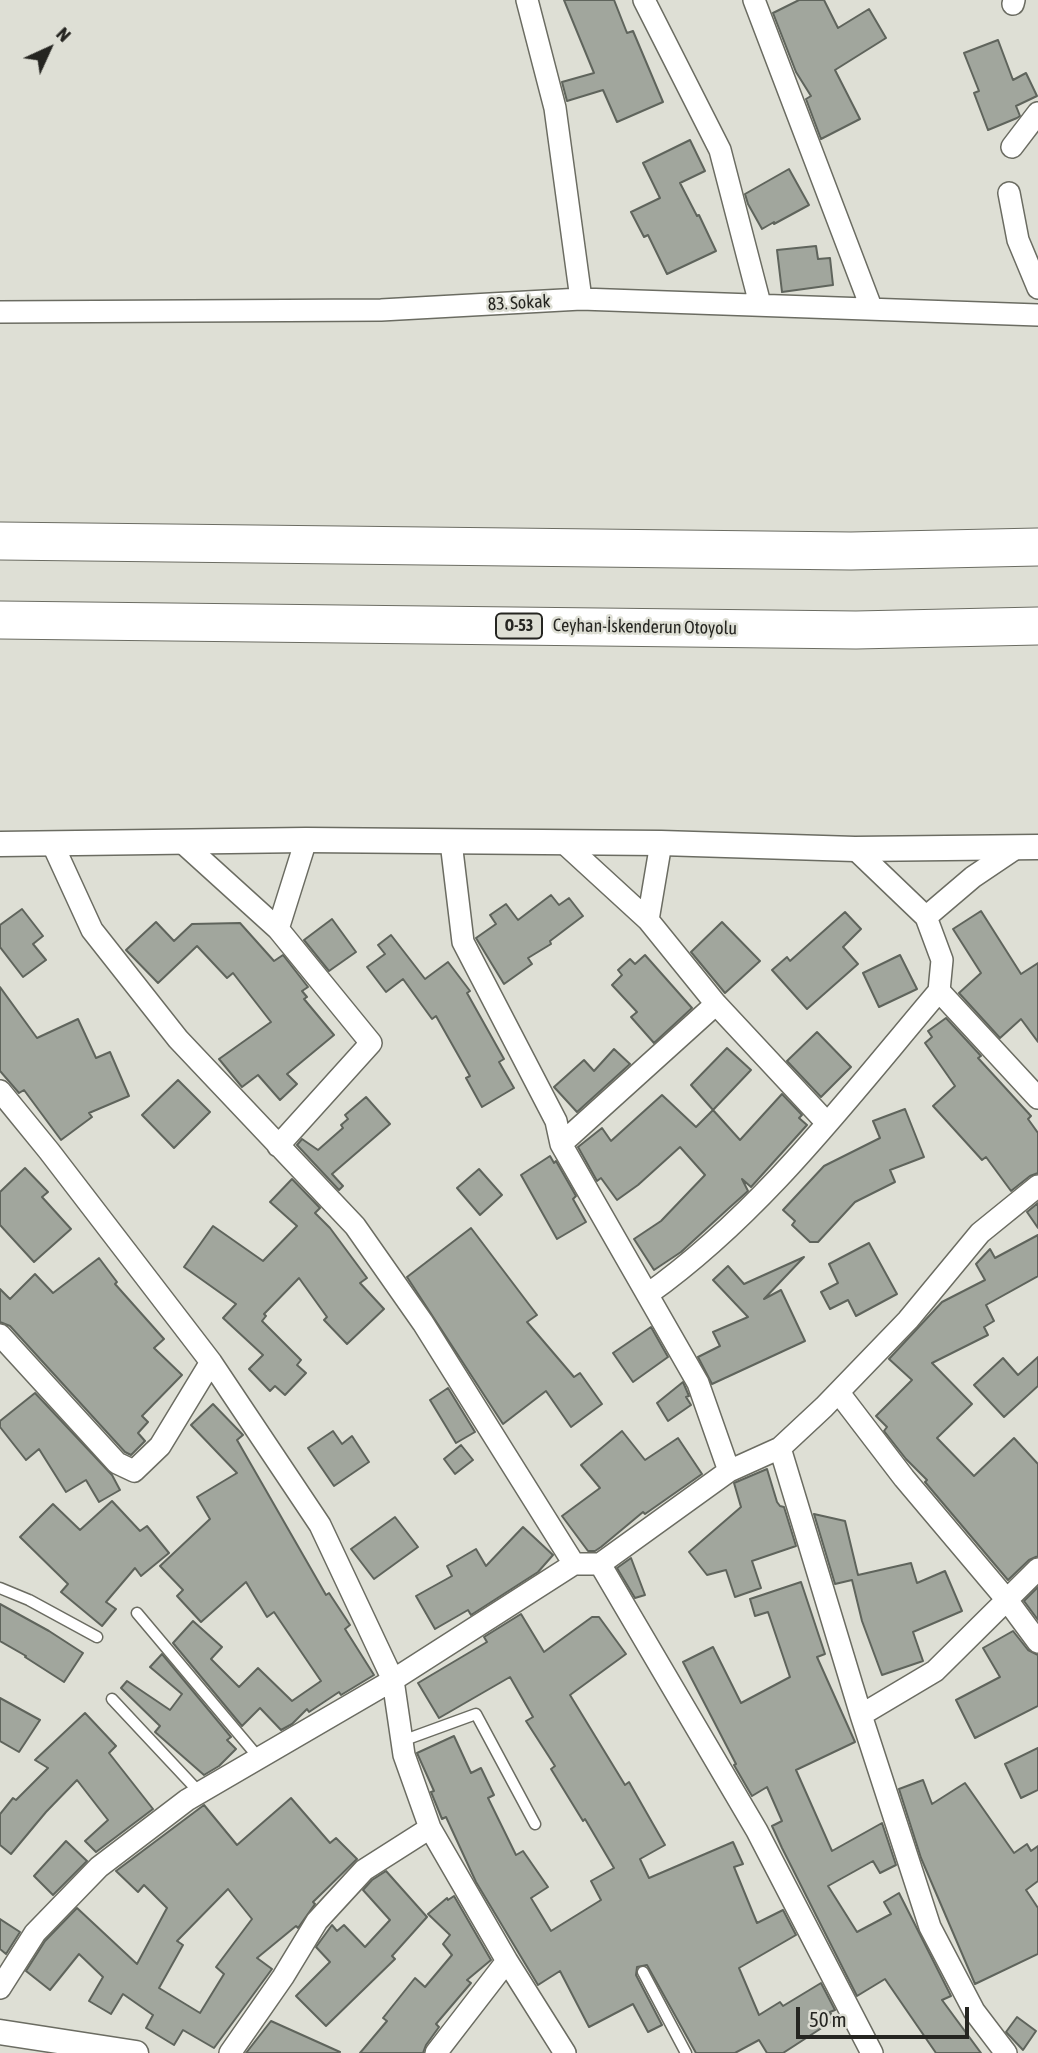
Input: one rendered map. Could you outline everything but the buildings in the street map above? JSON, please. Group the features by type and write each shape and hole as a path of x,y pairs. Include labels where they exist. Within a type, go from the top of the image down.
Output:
{"highway":[{"path":"0,541 851,551 1038,547"},
{"name":"Ceyhan-İskenderun Otoyolu","path":"0,620 856,630 1038,626"}],"street":[{"path":"527,0 555,108 581,299"},
{"path":"644,0 720,150 760,304"},
{"path":"754,0 872,307"},
{"path":"1012,147 1038,113"},
{"path":"1009,193 1018,240 1038,288"},
{"name":"83. Sokak","path":"0,312 381,310 581,299 872,307 1038,315"},
{"path":"278,929 306,840"},
{"path":"0,844 306,840 855,849 1027,848"},
{"path":"182,842 278,929 371,1043 278,1146"},
{"path":"451,842 463,942 556,1121 561,1144 698,1383 729,1471"},
{"path":"564,843 648,920 716,1004 827,1123"},
{"path":"648,920 661,844"},
{"path":"53,845 92,930 178,1039 355,1226 423,1323 574,1564"},
{"path":"926,917 973,877 1027,848"},
{"path":"648,1294 686,1267 765,1193 939,991 942,960 926,917 855,849"},
{"path":"939,991 1038,1098"},
{"path":"561,1144 716,1004"},
{"path":"0,1091 211,1362 320,1525 393,1680 404,1755 430,1828 507,1961 565,2053"},
{"path":"0,1988 36,1933 99,1867 200,1793 393,1680 574,1564 600,1564 729,1471 780,1448 839,1393 908,1320 981,1233 1038,1186"},
{"path":"0,1335 117,1463 134,1471 160,1446 211,1362"},
{"path":"839,1393 912,1488 1007,1600 1038,1642"},
{"path":"780,1448 861,1715 930,1927 974,2011 1006,2053"},
{"path":"600,1564 757,1831 872,2053"},
{"path":"861,1715 935,1671 1038,1569"},
{"path":"230,2053 283,1978 317,1921 364,1870 430,1828"},
{"path":"436,2053 507,1961"},
{"path":"0,2032 136,2053"}],"lane":[{"path":"0,1588 29,1600 97,1637"},
{"path":"137,1613 259,1758"},
{"path":"112,1699 200,1793"},
{"path":"402,1741 476,1714 535,1824"},
{"path":"643,1972 685,2053"}]}
